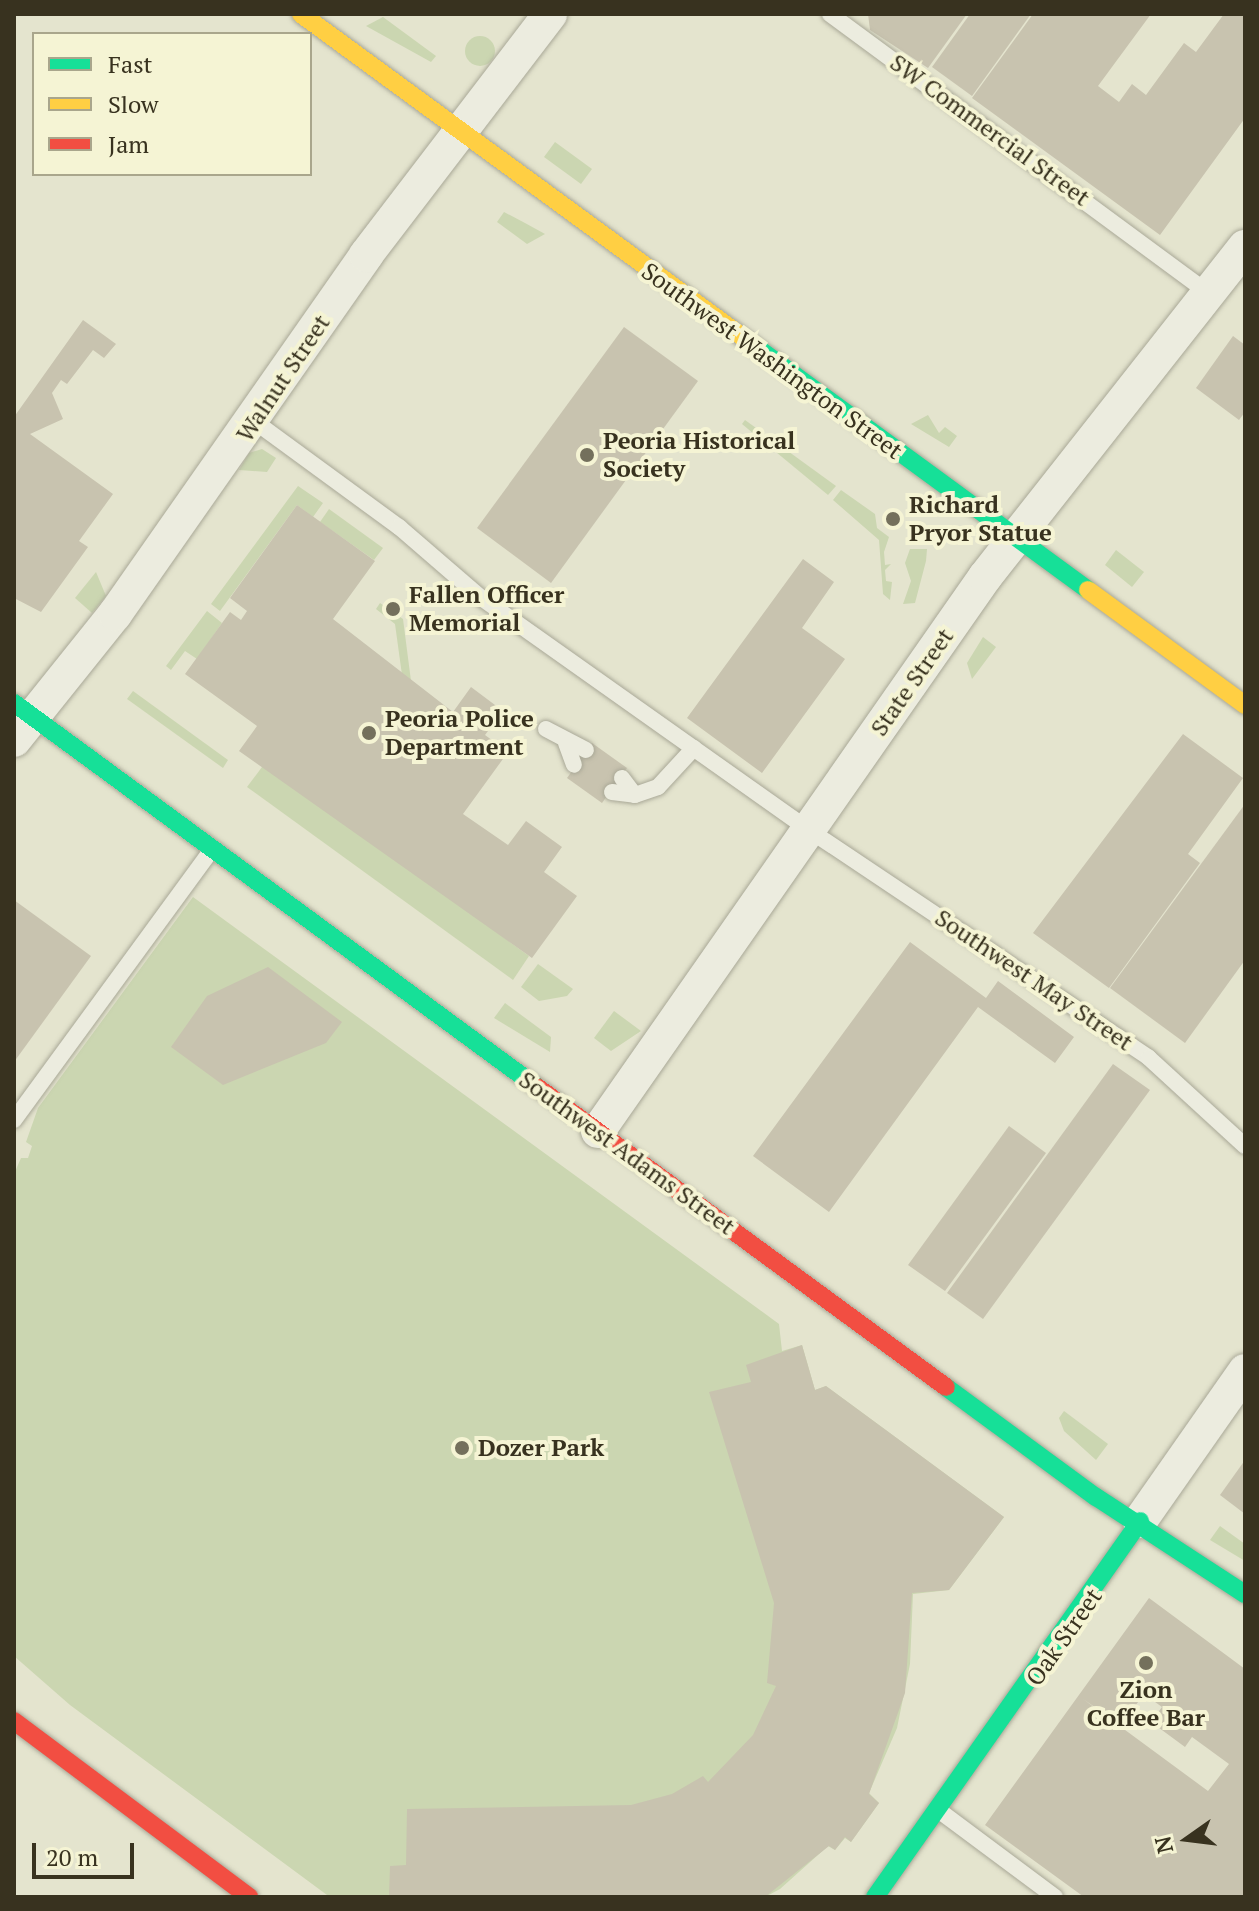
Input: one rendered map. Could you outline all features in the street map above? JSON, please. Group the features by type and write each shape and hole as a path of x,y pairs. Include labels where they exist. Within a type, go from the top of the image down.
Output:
{"main road":[{"name":"Southwest Washington Street","path":"301,14 1245,705"},
{"name":"Southwest Adams Street","path":"20,720 211,851 1096,1497 1140,1521 1245,1594"},
{"name":"Oak Street","path":"875,1897 940,1811 1140,1521"},
{"path":"14,1721 249,1897"}],"street":[{"name":"Walnut Street","path":"20,720 115,614 460,129 550,14"},
{"name":"State Street","path":"598,1131 1015,538 1209,293 1241,262"},
{"name":"Oak Street","path":"1140,1521 1245,1371"}],"lane":[{"name":"SW Commercial Street","path":"830,14 1209,293"},
{"name":"Southwest May Street","path":"254,421 399,527 480,597 809,830 1149,1058 1245,1146"},
{"path":"546,729 566,743 586,750"},
{"path":"566,743 574,765"},
{"path":"612,792 635,795 658,787 694,748"},
{"path":"622,778 635,795"},
{"path":"14,1120 211,851"},
{"path":"940,1811 1055,1897"}],"green space":[{"path":"383,17 436,56 431,62 366,26"},
{"path":"480,36 491,40 495,51 491,62 480,66 469,62 465,51 469,40"},
{"path":"555,142 592,169 581,184 544,157"},
{"path":"504,212 545,234 527,244 497,222"},
{"path":"928,415 939,433 945,427 957,436 949,447 911,424"},
{"path":"745,420 836,486 828,495 742,424"},
{"path":"262,449 276,458 267,472 239,470 249,453"},
{"path":"298,486 323,503 313,517 297,505 220,611 211,604"},
{"path":"841,490 875,514 877,528 889,537 884,552 885,565 891,564 885,570 886,581 892,582 890,600 883,594 879,540 833,500"},
{"path":"329,509 383,548 374,560 320,522"},
{"path":"910,549 927,549 926,561 915,603 903,604 911,581 905,563"},
{"path":"1116,550 1144,572 1132,587 1105,565"},
{"path":"96,572 106,596 92,613 75,598"},
{"path":"380,603 403,619 411,681 402,675 395,624 376,609"},
{"path":"207,611 222,623 197,659 185,651 171,670 166,666"},
{"path":"983,637 996,647 972,679 967,663"},
{"path":"133,691 228,760 223,768 127,699"},
{"path":"265,763 529,956 513,980 247,787"},
{"name":"Dozer Park","path":"193,897 779,1324 782,1351 802,1345 815,1390 826,1386 1004,1517 949,1590 913,1594 910,1664 897,1728 869,1793 879,1803 851,1842 845,1838 835,1850 828,1846 780,1889 765,1897 327,1895 70,1705 14,1656 14,1174 21,1158 28,1158 32,1146 26,1142 38,1108"},
{"path":"538,964 573,989 567,996 539,1001 521,987"},
{"path":"505,1003 551,1037 550,1052 494,1018"},
{"path":"614,1011 641,1031 611,1051 594,1038"},
{"path":"1064,1411 1108,1444 1096,1460 1064,1431 1059,1418"},
{"path":"1220,1526 1245,1544 1245,1561 1210,1540"}],"building":[{"path":"868,14 967,14 928,68 870,30"},
{"path":"970,14 1031,14 972,96 932,67"},
{"path":"1033,14 1151,14 1098,86 1119,102 1132,84 1146,95 1184,43 1196,52 1224,14 1245,14 1245,118 1160,235 972,98"},
{"path":"83,320 116,344 104,358 93,350 67,384 61,380 52,393 63,419 30,434 113,494 79,541 88,547 41,612 14,598 14,417"},
{"name":"Peoria Historical Society","path":"624,327 698,381 551,583 477,528"},
{"path":"1233,336 1245,345 1245,412 1239,420 1196,388"},
{"name":"Peoria Police Department","path":"297,505 375,561 333,619 453,712 471,687 503,711 485,735 508,752 463,814 508,845 526,821 562,847 544,872 577,896 532,958 239,751 257,726 185,674 230,612 241,620 247,611 230,598"},
{"path":"803,559 834,582 802,628 845,659 762,773 687,718"},
{"path":"1183,734 1243,778 1188,854 1200,863 1109,988 1033,933"},
{"path":"592,743 627,768 602,803 567,778"},
{"path":"1245,804 1245,960 1185,1043 1110,988"},
{"path":"14,900 91,956 14,1062"},
{"path":"910,942 986,998 998,981 1074,1037 1055,1063 978,1007 829,1212 753,1156"},
{"path":"268,967 342,1022 326,1043 223,1085 171,1047 207,996"},
{"path":"1113,1064 1150,1090 983,1319 947,1293"},
{"path":"1009,1126 1046,1153 945,1291 908,1265"},
{"path":"802,1345 815,1390 826,1386 1004,1517 949,1590 912,1593 905,1693 869,1794 879,1803 851,1842 845,1837 835,1850 829,1846 765,1897 389,1897 390,1866 406,1865 407,1809 631,1805 672,1794 703,1776 708,1782 753,1735 776,1686 767,1683 774,1603 709,1392 751,1382 746,1365"},
{"path":"1245,1460 1245,1514 1220,1495"},
{"path":"1149,1598 1245,1669 1245,1897 1084,1897 985,1825","holes":["1144,1694 1162,1707 1151,1722 1185,1747 1192,1737 1229,1764 1208,1791 1083,1699 1121,1725"]}],"traffic: fast":[{"path":"752,344 1088,590"},
{"path":"14,703 537,1087"},
{"path":"946,1387 1096,1497 1245,1594"},
{"path":"875,1897 1140,1521"}],"traffic: slow":[{"path":"301,14 752,344"},
{"path":"1088,590 1245,705"}],"traffic: jam":[{"path":"537,1087 946,1387"},
{"path":"14,1721 249,1897"}],"place":[{"name":"Peoria Historical Society","path":"587,455"},
{"name":"Richard Pryor Statue","path":"893,519"},
{"name":"Fallen Officer Memorial","path":"393,609"},
{"name":"Peoria Police Department","path":"369,733"},
{"name":"Dozer Park","path":"462,1448"},
{"name":"Zion Coffee Bar","path":"1146,1663"}]}
